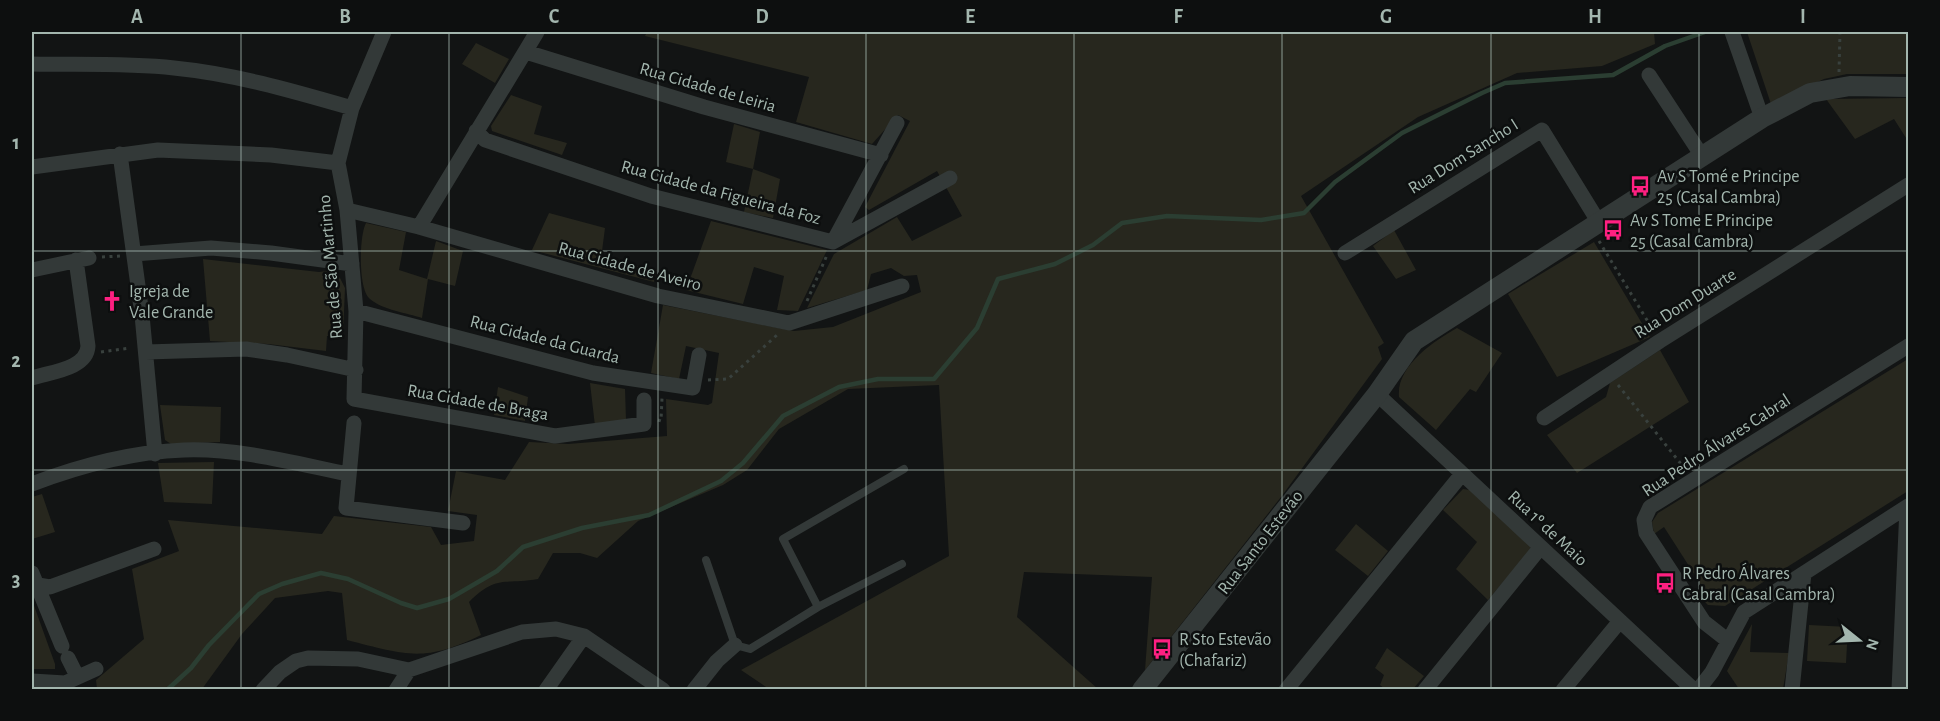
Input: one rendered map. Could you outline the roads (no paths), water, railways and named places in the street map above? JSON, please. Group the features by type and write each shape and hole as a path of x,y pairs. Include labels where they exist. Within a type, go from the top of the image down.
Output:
{"street":[{"name":"Rua de São Martinho","path":"354,399 356,311 347,210 338,163 352,108 384,32"},
{"path":"419,227 537,32"},
{"path":"1732,32 1762,118"},
{"name":"Rua Cidade de Leiria","path":"526,52 704,107 881,155"},
{"path":"32,64 172,68 200,71 258,81 352,108"},
{"path":"1649,75 1702,156"},
{"name":"Rua Santo Estevão","path":"1149,686 1377,394 1414,341 1762,118 1810,93 1839,88 1908,87"},
{"path":"833,242 897,123"},
{"name":"Rua Dom Sancho I","path":"1345,253 1542,130 1594,224"},
{"name":"Rua Cidade da Figueira da Foz","path":"476,131 485,140 651,196 833,242 950,178"},
{"path":"32,167 120,154 173,150 271,155 338,163"},
{"path":"120,154 134,254 141,350 155,454"},
{"name":"Rua Dom Duarte","path":"1544,418 1660,341 1908,185"},
{"name":"Rua Cidade de Aveiro","path":"347,210 419,227 658,296 789,323 902,286"},
{"path":"134,254 211,249 272,253 352,264"},
{"path":"32,270 82,259 87,354 81,362 32,378"},
{"name":"Rua Cidade da Guarda","path":"356,311 593,374 693,388 699,356"},
{"name":"Rua Pedro Álvares Cabral","path":"1727,640 1704,622 1647,533 1644,520 1650,507 1908,346"},
{"path":"141,350 246,349 287,354 356,370"},
{"name":"Rua 1º de Maio","path":"1377,394 1540,548 1696,690"},
{"name":"Rua Cidade de Braga","path":"354,399 555,436 644,424 644,400"},
{"path":"354,423 346,507 463,523"},
{"path":"32,484 117,459 184,450 234,453 348,474"},
{"path":"1286,690 1462,474"},
{"path":"1696,690 1712,672 1727,640 1744,612 1908,506"},
{"path":"1899,690 1908,506"},
{"path":"1425,690 1540,548"},
{"path":"33,581 50,587 154,549"},
{"path":"1792,690 1804,573"},
{"path":"33,581 76,676"},
{"path":"1563,690 1620,621"},
{"path":"263,690 280,672 296,661 308,658 358,658 409,670 522,632 556,629 584,636 663,690"},
{"path":"546,690 584,636"},
{"path":"694,690 717,661 735,645"},
{"path":"32,681 65,682 96,669"},
{"path":"396,690 409,670"}],"lane":[{"path":"818,607 783,539 904,469"},
{"path":"706,560 735,645 750,649 818,607 902,564"}],"waterway":[{"path":"167,690 191,668 209,645 259,594 282,584 321,573 348,579 417,608 449,599 497,571 523,547 582,528 649,515 721,481 743,463 783,416 839,387 878,379 934,379 977,328 998,279 1055,264 1093,245 1122,223 1167,216 1261,220 1304,213 1335,182 1402,133 1482,93 1505,83 1613,75 1665,46 1705,32"}],"place":[{"name":"Av S Tomé e Principe 25 (Casal Cambra)","path":"1640,186"},
{"name":"Av S Tome E Principe 25 (Casal Cambra)","path":"1613,230"},
{"name":"Igreja de Vale Grande","path":"112,301"},
{"name":"R Pedro Álvares Cabral (Casal Cambra)","path":"1665,583"},
{"name":"R Sto Estevão (Chafariz)","path":"1162,649"}]}
